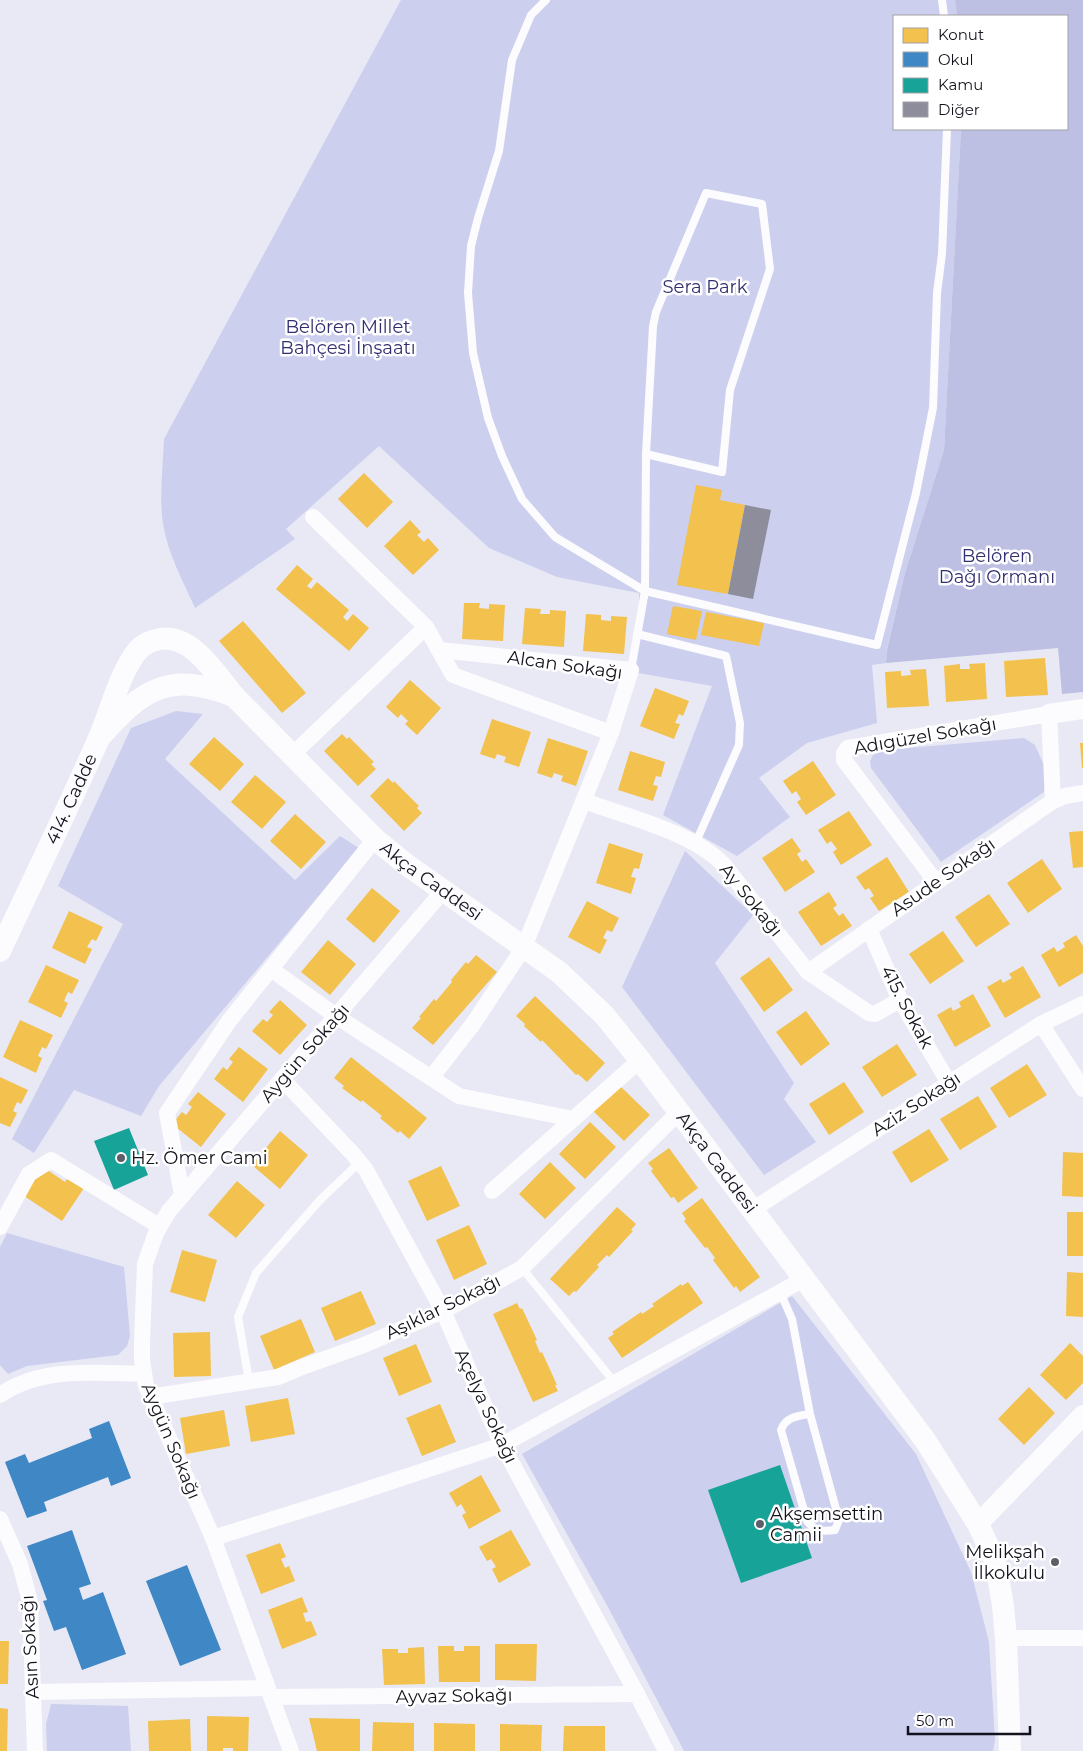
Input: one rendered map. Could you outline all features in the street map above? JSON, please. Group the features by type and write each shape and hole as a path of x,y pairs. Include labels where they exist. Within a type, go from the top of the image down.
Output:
{"main road":[{"name":"Akça Caddesi","path":"139,648 146,643 169,638 184,642 196,651 234,696 375,838 406,865 559,972 591,1001 640,1060 925,1440 978,1524 989,1547 998,1576 1006,1638 1010,1751"},
{"name":"414. Cadde","path":"0,951 100,737 126,670 139,648"},
{"name":"Akça Caddesi","path":"100,737 137,700 165,686 200,685 234,696"}],"street":[{"name":"Alcan Sokağı","path":"312,517 426,627 453,675 611,733"},
{"path":"292,755 426,627"},
{"name":"Alcan Sokağı","path":"430,1078 473,1024 524,947 611,733 631,670 439,650"},
{"path":"1053,801 1049,714 1083,709"},
{"name":"Adıgüzel Sokağı","path":"936,882 844,760 845,750 858,746 1049,714"},
{"name":"Asude Sokağı","path":"808,972 1053,801 1065,796 1083,793"},
{"name":"Ay Sokağı","path":"584,801 696,842 714,855 724,865 808,972 872,1015 900,1000"},
{"path":"182,1195 167,1113 229,1020 375,838"},
{"name":"Aygün Sokağı","path":"291,1751 213,1538 150,1397 144,1374 142,1342 145,1264 159,1226 169,1211 443,891"},
{"name":"415. Sokak","path":"869,929 900,1000 949,1083"},
{"path":"271,969 336,1016 459,1096 573,1119"},
{"name":"Aziz Sokağı","path":"752,1210 1041,1024 1083,1004"},
{"path":"1041,1024 1083,1089"},
{"path":"492,1191 640,1060"},
{"name":"Açelya Sokağı","path":"282,1079 360,1162 443,1311 502,1445 666,1751"},
{"name":"Aşıklar Sokağı","path":"150,1397 278,1378 302,1367 364,1345 443,1311 522,1268 679,1112"},
{"path":"0,1227 29,1174 51,1160 159,1226"},
{"path":"213,1538 344,1498 502,1445 804,1279"},
{"path":"4,1387 38,1378 69,1373 144,1374"},
{"path":"978,1524 1083,1415"},
{"name":"Asın Sokağı","path":"0,1519 20,1564 28,1591 31,1616 35,1751"},
{"path":"1006,1638 1083,1638"},
{"name":"Ayvaz Sokağı","path":"33,1692 637,1694"}],"lane":[{"path":"546,0 531,15 512,60 499,151 471,246 468,293 473,353 488,418 502,456 522,499 555,537 645,591 877,645 916,492 933,408 937,293 942,254 947,130"},
{"path":"942,0 944,15"},
{"path":"631,670 645,591 646,454 655,319 681,250 706,193 762,204 770,269 730,390 722,472 646,454"},
{"path":"637,634 726,656 740,723 739,745 696,842"},
{"path":"249,1381 238,1317 256,1273 320,1200 360,1162"},
{"path":"522,1268 615,1383"},
{"path":"780,1292 792,1319 810,1414 838,1520 835,1530 824,1532 814,1529 807,1521 781,1430 783,1424 791,1418 810,1414"}],"green space":[{"name":"Sera Park","path":"401,0 955,0 957,15 893,15 893,130 961,130 944,450 905,573 887,649 886,663 872,665 877,723 807,743 759,778 790,817 737,856 663,815 712,686 627,671 639,610 639,593 557,577 489,548 379,446 286,529 295,539 195,608 172,557 165,535 161,492 164,439"},
{"name":"Belören Dağı Ormanı","path":"955,0 1083,0 1083,692 1062,694 1058,648 886,663 887,650 905,573 944,450 961,130 1068,130 1068,15 957,15"},
{"path":"176,711 203,714 165,759 295,880 340,836 359,848 159,1086 141,1116 74,1090 34,1153 12,1139 123,924 58,886 131,728"},
{"path":"1024,738 1035,745 1046,770 1044,792 941,862 871,768 870,761 873,755 884,750"},
{"path":"685,851 753,915 715,963 794,1083 784,1099 816,1142 764,1175 622,987"},
{"path":"7,1233 124,1267 130,1336 127,1346 118,1355 27,1366 8,1374 0,1365 0,1247"},
{"path":"792,1296 916,1454 971,1572 989,1642 995,1740 993,1751 684,1751 609,1609 522,1454"},
{"path":"51,1704 128,1706 131,1751 47,1751 46,1724"}],"building: Konut":[{"path":"364,473 393,502 367,528 338,499"},
{"path":"696,485 722,490 720,500 745,505 728,594 677,585"},
{"path":"410,520 421,532 417,535 424,542 428,538 439,550 413,575 384,546"},
{"path":"297,565 313,579 307,586 311,589 317,582 349,610 343,617 347,621 353,614 369,628 349,651 276,589"},
{"path":"464,603 480,603 479,608 489,609 489,604 505,605 503,641 462,639"},
{"path":"673,606 702,611 696,640 667,634"},
{"path":"525,608 541,609 540,614 550,614 550,610 566,611 564,647 522,644"},
{"path":"706,612 764,623 759,646 701,635"},
{"path":"586,614 601,615 601,620 611,621 611,616 627,617 624,654 583,651"},
{"path":"243,621 306,693 282,713 219,641"},
{"path":"1045,658 1048,695 1006,697 1004,661"},
{"path":"985,663 987,699 946,702 944,666 960,664 960,669 970,669 969,664"},
{"path":"926,669 929,706 887,708 885,672 901,671 901,676 911,675 910,670"},
{"path":"410,680 441,708 417,735 405,724 408,721 401,714 398,718 386,707"},
{"path":"655,688 689,701 683,716 679,714 675,723 680,724 674,739 640,726"},
{"path":"492,719 531,732 519,767 504,762 506,757 497,754 495,759 480,754"},
{"path":"342,734 347,739 349,737 374,762 371,764 376,769 358,786 324,751"},
{"path":"214,737 244,764 220,791 189,764"},
{"path":"548,738 588,751 576,786 561,781 563,776 554,773 552,778 537,773"},
{"path":"1080,743 1083,743 1083,768 1082,768"},
{"path":"630,751 665,762 661,777 656,776 653,785 658,786 653,801 618,790"},
{"path":"813,761 836,795 806,815 797,802 801,799 796,791 792,794 783,781"},
{"path":"255,775 286,802 262,829 231,802"},
{"path":"388,778 393,783 394,781 419,806 417,808 422,813 404,831 370,796"},
{"path":"849,811 872,845 841,865 833,852 837,849 831,841 827,844 818,830"},
{"path":"295,814 326,842 301,869 270,841"},
{"path":"1083,831 1083,867 1073,868 1069,832"},
{"path":"792,838 801,851 797,854 802,862 806,859 815,872 785,892 762,858"},
{"path":"609,843 643,854 639,869 634,868 631,877 636,878 631,894 596,883"},
{"path":"887,857 909,892 879,911 870,898 874,896 869,888 865,890 856,877"},
{"path":"1042,859 1062,889 1028,913 1007,883"},
{"path":"372,888 400,911 374,943 346,919"},
{"path":"829,892 837,905 833,908 839,916 843,913 852,926 821,946 798,912"},
{"path":"989,894 1010,924 976,947 955,917"},
{"path":"587,901 619,918 612,932 607,930 603,938 607,940 600,954 568,937"},
{"path":"69,911 103,927 96,941 92,939 87,947 92,949 85,964 52,948"},
{"path":"943,931 964,961 930,984 909,954"},
{"path":"1076,935 1083,946 1083,973 1059,987 1041,955 1054,947 1057,952 1065,947 1063,943"},
{"path":"328,940 356,964 330,995 301,972"},
{"path":"476,955 497,972 433,1045 412,1028 434,999 436,1001 452,982 451,980 466,962 468,964"},
{"path":"769,957 793,990 764,1012 740,978"},
{"path":"46,965 79,980 72,994 68,992 64,1001 68,1003 61,1018 28,1002"},
{"path":"1023,966 1041,997 1005,1018 987,987 1001,979 1003,983 1012,978 1009,974"},
{"path":"973,994 991,1026 955,1047 937,1015 951,1007 953,1011 961,1007 959,1002"},
{"path":"535,996 605,1063 587,1082 578,1074 576,1075 542,1040 541,1042 524,1026 525,1024 516,1016"},
{"path":"280,1000 307,1025 280,1055 252,1031 263,1019 267,1022 273,1015 269,1012"},
{"path":"806,1011 830,1044 801,1066 776,1032"},
{"path":"20,1020 53,1035 46,1049 42,1047 38,1056 42,1058 36,1073 3,1057"},
{"path":"897,1044 917,1075 882,1097 862,1067"},
{"path":"239,1047 268,1069 243,1102 214,1079 223,1067 227,1070 233,1062 229,1059"},
{"path":"351,1057 427,1118 409,1139 400,1131 398,1133 380,1118 382,1116 362,1100 361,1102 342,1088 344,1086 334,1078"},
{"path":"1027,1064 1047,1095 1009,1118 990,1088"},
{"path":"0,1077 28,1090 21,1104 17,1102 13,1111 17,1113 10,1127 0,1123"},
{"path":"844,1082 864,1112 829,1135 809,1104"},
{"path":"618,1084 650,1115 624,1141 592,1110"},
{"path":"198,1092 226,1114 201,1147 172,1124 182,1112 186,1115 192,1107 188,1104"},
{"path":"978,1096 997,1127 960,1150 940,1119"},
{"path":"590,1122 616,1147 585,1179 559,1154"},
{"path":"929,1129 949,1160 911,1183 892,1152"},
{"path":"280,1131 308,1155 280,1189 252,1165"},
{"path":"669,1148 698,1188 678,1203 674,1197 671,1198 651,1171 653,1169 648,1163"},
{"path":"1063,1152 1083,1153 1083,1197 1062,1196"},
{"path":"550,1162 576,1188 545,1219 519,1194"},
{"path":"441,1166 460,1206 427,1221 408,1181"},
{"path":"43,1167 65,1182 70,1175 86,1185 62,1221 24,1196"},
{"path":"237,1181 265,1205 236,1238 208,1215"},
{"path":"702,1198 760,1277 740,1292 736,1286 734,1288 713,1260 715,1258 707,1247 705,1248 684,1221 686,1219 682,1213"},
{"path":"617,1207 636,1224 631,1230 633,1231 609,1257 607,1255 597,1265 599,1267 576,1292 574,1291 569,1296 550,1279"},
{"path":"1067,1212 1083,1212 1083,1256 1067,1256"},
{"path":"469,1225 487,1264 454,1280 436,1240"},
{"path":"182,1250 217,1260 205,1302 170,1292"},
{"path":"1067,1272 1083,1273 1083,1317 1066,1316"},
{"path":"688,1282 703,1303 622,1358 608,1338 614,1334 612,1332 641,1312 642,1314 654,1306 652,1304 681,1284 682,1286"},
{"path":"361,1291 376,1324 335,1341 321,1308"},
{"path":"517,1303 520,1309 522,1308 537,1340 535,1341 540,1353 542,1352 558,1391 533,1402 493,1314"},
{"path":"301,1319 315,1352 274,1370 260,1336"},
{"path":"210,1332 211,1376 174,1377 173,1333"},
{"path":"1070,1343 1083,1356 1083,1383 1066,1400 1040,1375"},
{"path":"416,1344 432,1382 399,1396 383,1358"},
{"path":"1029,1387 1055,1413 1024,1445 998,1419"},
{"path":"288,1398 295,1434 251,1442 245,1406"},
{"path":"440,1404 456,1442 422,1456 406,1418"},
{"path":"224,1410 230,1446 186,1454 180,1418"},
{"path":"481,1475 501,1511 469,1529 462,1515 466,1513 461,1504 457,1507 449,1493"},
{"path":"511,1530 531,1565 499,1583 492,1569 496,1567 491,1559 487,1561 479,1547"},
{"path":"280,1543 286,1557 281,1559 285,1568 289,1566 295,1581 261,1594 246,1555"},
{"path":"302,1597 308,1612 303,1613 306,1622 311,1621 317,1635 282,1649 268,1610"},
{"path":"0,1641 9,1641 8,1684 0,1684"},
{"path":"495,1644 537,1644 536,1681 495,1680"},
{"path":"438,1646 454,1646 454,1651 464,1651 464,1646 480,1646 480,1682 439,1682"},
{"path":"424,1647 425,1684 384,1685 382,1649 398,1649 398,1653 408,1653 408,1648"},
{"path":"0,1708 8,1709 7,1751 0,1751"},
{"path":"207,1716 249,1717 248,1751 233,1751 233,1748 223,1748 223,1751 207,1751"},
{"path":"309,1718 360,1719 360,1751 317,1751"},
{"path":"190,1719 191,1751 149,1751 148,1721"},
{"path":"373,1722 414,1723 414,1751 372,1751"},
{"path":"434,1723 475,1724 475,1751 434,1751"},
{"path":"500,1724 542,1725 541,1751 500,1751"},
{"path":"564,1726 605,1726 605,1751 563,1751"}],"building: Okul":[{"path":"109,1421 131,1478 111,1486 108,1477 44,1502 47,1511 27,1518 5,1462 25,1454 29,1463 92,1438 89,1429"},
{"path":"72,1530 91,1584 79,1588 83,1600 103,1592 126,1654 82,1670 66,1627 54,1631 43,1601 47,1600 27,1546"},
{"path":"187,1565 221,1650 180,1666 146,1581"}],"building: Kamu":[{"name":"Hz. Ömer Cami","path":"129,1128 148,1175 114,1190 94,1141"},
{"name":"Akşemsettin Camii","path":"780,1465 812,1558 741,1583 708,1490"}],"building: Diğer":[{"path":"745,505 771,510 753,599 728,594"}],"place":[{"name":"Hz. Ömer Cami","path":"121,1158"},
{"name":"Akşemsettin Camii","path":"760,1524"},
{"name":"Melikşah İlkokulu","path":"1055,1562"}],"park label":[{"name":"Belören Millet Bahçesi İnşaatı","path":"348,337"}]}
